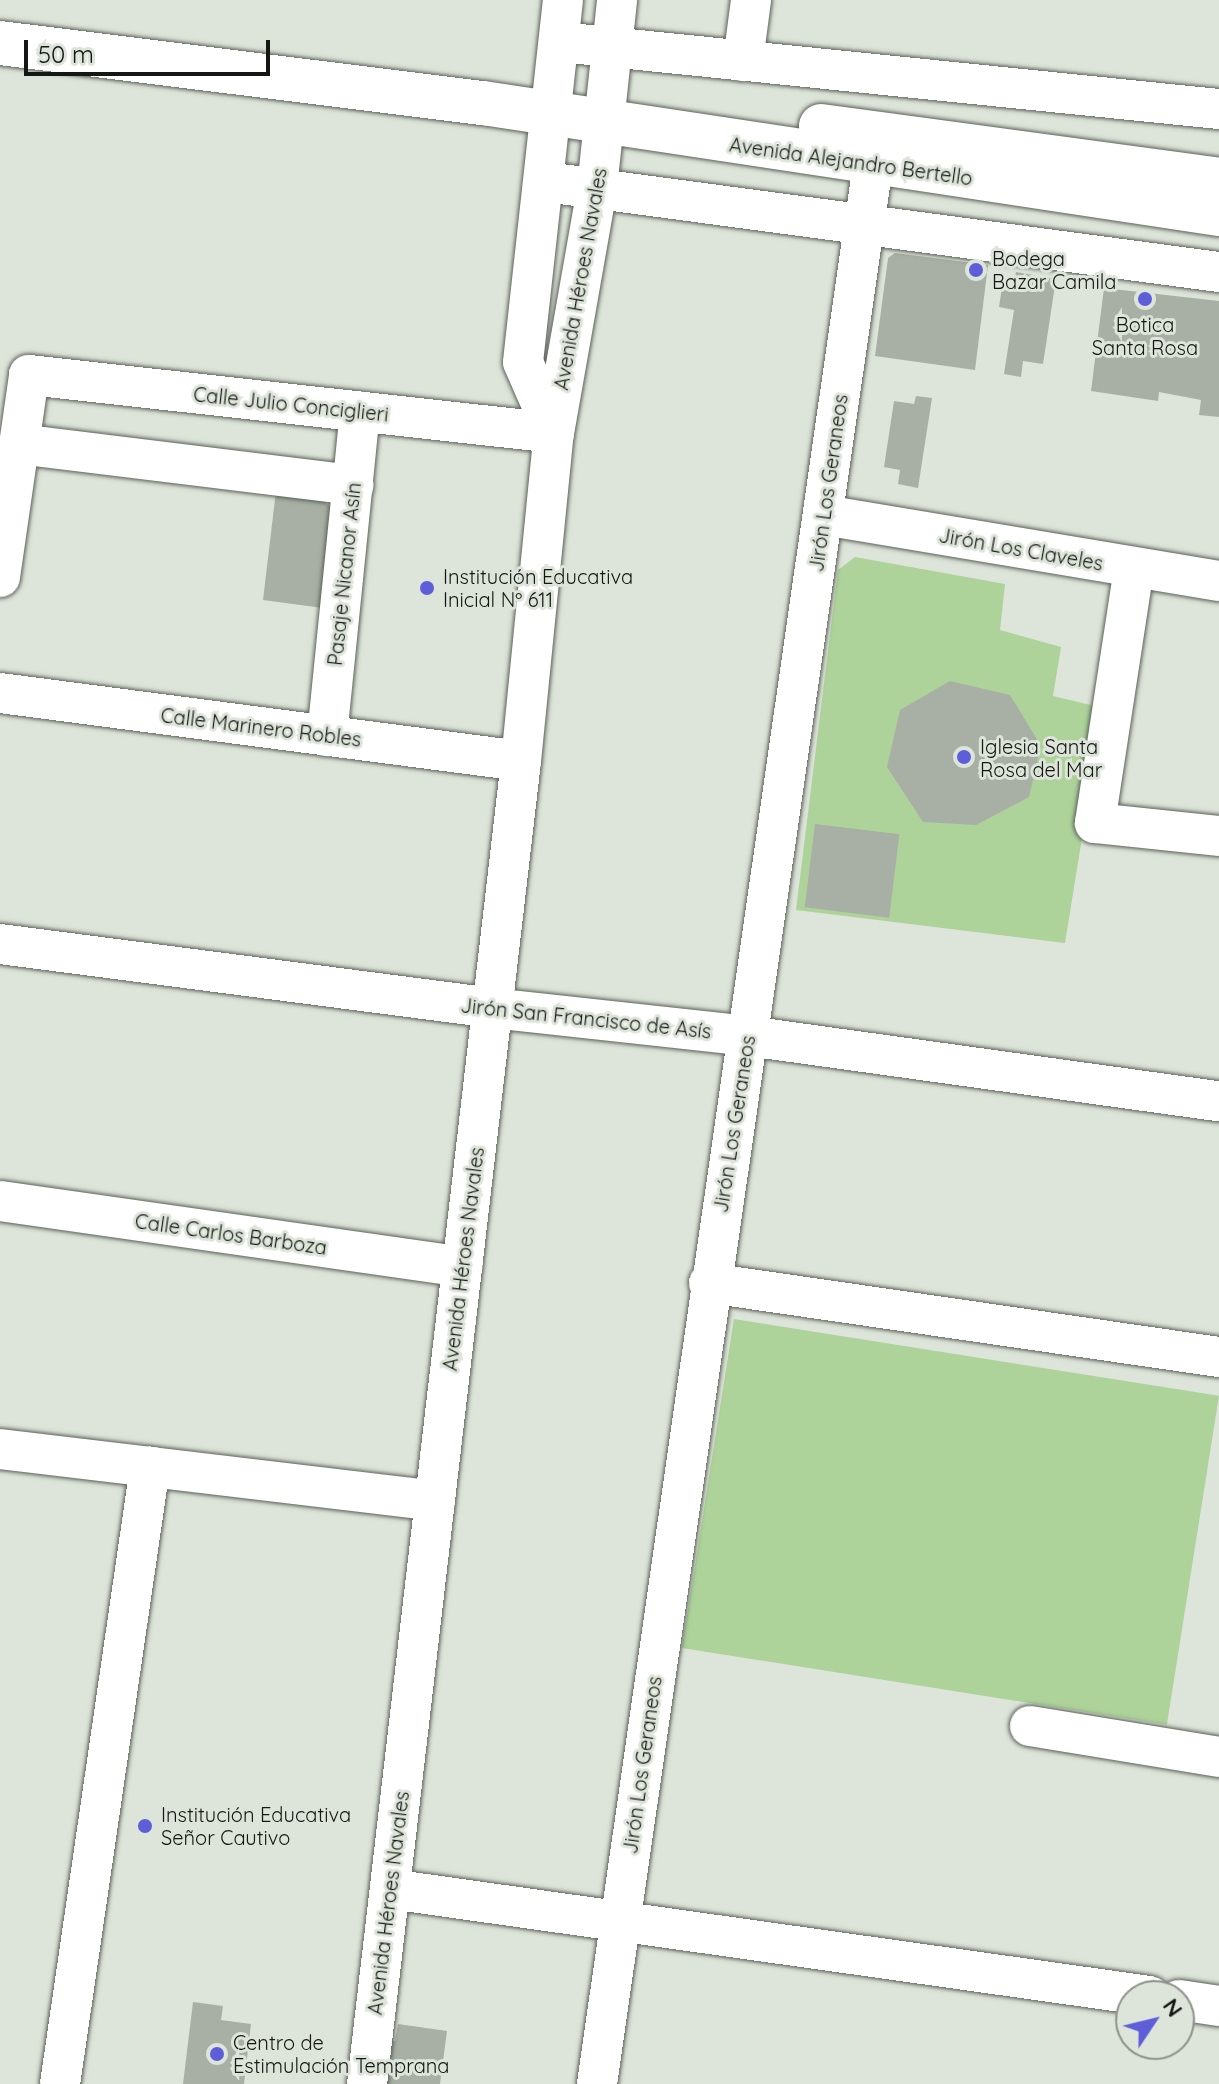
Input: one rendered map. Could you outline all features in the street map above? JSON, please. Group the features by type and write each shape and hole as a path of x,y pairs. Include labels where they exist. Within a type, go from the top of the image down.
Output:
{"main road":[{"name":"Avenida Alejandro Bertello","path":"0,43 483,103 555,103 1219,180"},
{"name":"Avenida Alejandro Bertello","path":"608,111 873,164 1219,214"}],"street":[{"name":"Avenida Héroes Navales","path":"554,433 523,362 555,103 563,0"},
{"name":"Avenida Héroes Navales","path":"367,2084 521,761 554,433 597,188 608,111 617,0"},
{"path":"743,61 751,0"},
{"path":"560,42 1219,109"},
{"name":"Jirón Los Geraneos","path":"597,2084 709,1283 748,1036 873,164"},
{"path":"546,182 1219,272"},
{"name":"Calle Julio Conciglieri","path":"19,444 29,375 554,433"},
{"name":"Pasaje Nicanor Asín","path":"327,736 360,412"},
{"path":"0,577 19,444 353,485"},
{"name":"Jirón Los Claveles","path":"824,515 1219,581"},
{"path":"1134,568 1095,823 1219,836"},
{"name":"Calle Marinero Robles","path":"0,693 521,761"},
{"name":"Jirón San Francisco de Asís","path":"0,944 492,1008 748,1036 1219,1101"},
{"name":"Calle Carlos Barboza","path":"0,1201 462,1267"},
{"path":"709,1283 1219,1357"},
{"path":"0,1449 435,1501"},
{"path":"60,2084 150,1467"},
{"path":"1030,1726 1219,1757"},
{"path":"390,1889 1115,1991"},
{"path":"1195,2002 1219,2006"}],"green space":[{"path":"855,557 1005,584 1000,630 1061,647 1053,696 1103,708 1065,943 796,910 838,570"},
{"path":"734,1319 1219,1396 1167,1725 682,1648"}],"building":[{"path":"895,253 988,265 975,370 875,356 888,258"},
{"path":"1016,272 1056,279 1043,364 1023,361 1021,377 1004,374 1014,310 999,307 1002,287 1013,289"},
{"path":"1104,288 1219,301 1219,417 1199,415 1201,400 1159,392 1158,401 1091,391"},
{"path":"916,396 932,398 918,488 898,484 900,470 884,467 894,401 914,404"},
{"path":"276,491 318,496 342,518 330,609 263,600"},
{"name":"Iglesia Santa Rosa del Mar","path":"950,681 1010,695 1041,746 1029,797 976,825 923,822 887,767 900,710"},
{"path":"815,824 899,834 889,918 805,907"},
{"name":"Centro de Estimulación Temprana","path":"193,2002 223,2006 221,2020 251,2024 244,2084 183,2084"},
{"path":"398,2024 447,2031 440,2084 377,2084 384,2040 395,2041"}],"place":[{"name":"Bodega Bazar Camila","path":"976,270"},
{"name":"Botica Santa Rosa","path":"1145,299"},
{"name":"Institución Educativa Inicial Nº 611","path":"427,588"},
{"name":"Iglesia Santa Rosa del Mar","path":"964,757"},
{"name":"Institución Educativa Señor Cautivo","path":"145,1826"},
{"name":"Centro de Estimulación Temprana","path":"217,2054"}]}
